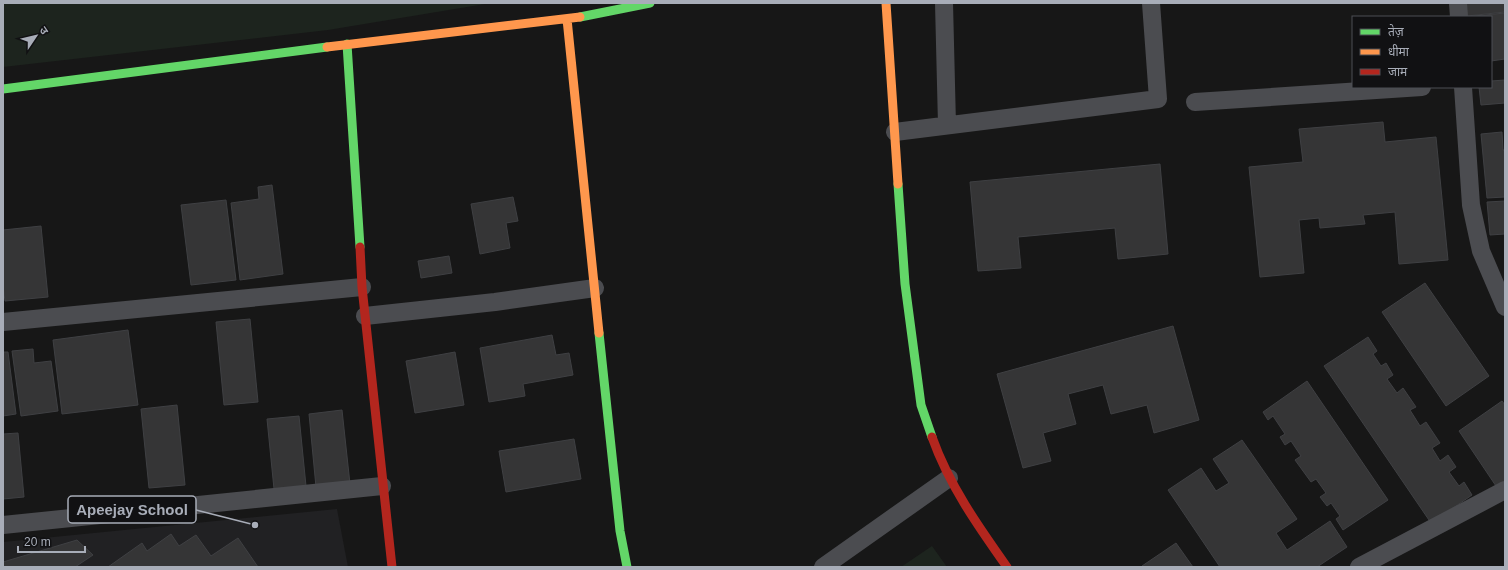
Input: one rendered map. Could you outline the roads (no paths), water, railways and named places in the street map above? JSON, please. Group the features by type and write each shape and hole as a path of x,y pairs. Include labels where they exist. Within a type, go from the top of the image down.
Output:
{"street":[{"path":"3,89 347,44 567,19 650,3"},
{"path":"886,3 905,284 921,405 936,448 949,478 984,535 1007,567"},
{"path":"944,3 947,125"},
{"path":"895,132 1158,100 1151,3"},
{"path":"1458,3 1459,16"},
{"path":"567,19 620,531 627,567"},
{"path":"347,44 362,287 382,486 392,567"},
{"path":"1195,102 1407,88"},
{"path":"1463,88 1471,205 1481,251 1505,307"},
{"path":"3,322 362,287"},
{"path":"365,316 495,302 595,288"},
{"path":"823,567 949,478"},
{"path":"3,525 382,486"},
{"path":"1359,567 1505,490"}],"place":[{"name":"Apeejay School","path":"255,525"}]}
